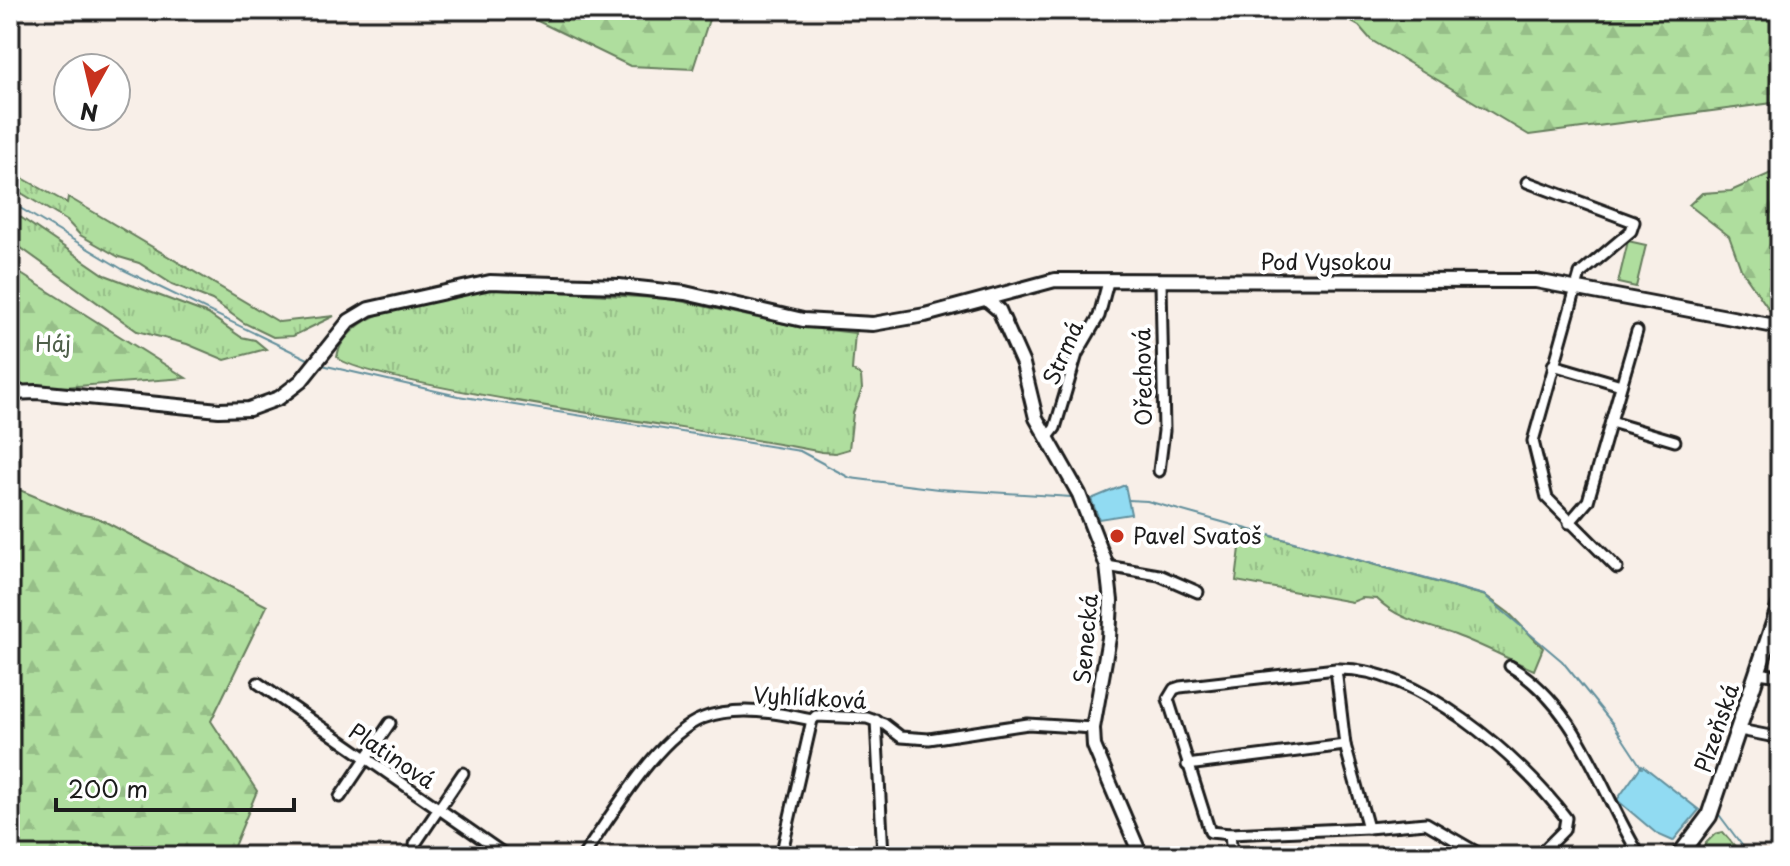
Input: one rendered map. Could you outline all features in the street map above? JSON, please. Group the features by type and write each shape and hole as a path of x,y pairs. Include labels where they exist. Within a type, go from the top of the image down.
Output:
{"main road":[{"name":"Plzeňská","path":"1679,856 1709,816 1780,605"}],"street":[{"path":"1527,182 1634,221 1631,231 1580,274 1533,441 1547,498 1617,568"},
{"name":"Pod Vysokou","path":"10,393 37,392 219,410 249,409 279,398 301,381 349,321 369,309 490,282 619,286 685,293 803,320 873,324 987,300 1055,280 1161,283 1536,281 1780,327"},
{"name":"Strmá","path":"1048,437 1055,428 1077,354 1099,316 1108,282"},
{"name":"Ořechová","path":"1159,471 1164,431 1161,283"},
{"name":"Senecká","path":"987,300 999,310 1023,364 1036,418 1079,494 1107,566 1111,601 1109,638 1093,728 1102,771 1141,856"},
{"path":"1569,523 1588,501 1637,331"},
{"path":"1553,365 1621,385"},
{"path":"1611,422 1675,441"},
{"path":"1107,566 1159,575 1198,592"},
{"path":"1510,666 1538,685 1559,708 1598,772 1640,856"},
{"path":"1336,669 1345,745 1368,828"},
{"path":"1483,856 1426,823 1215,834 1206,827 1168,699 1174,689 1336,669 1376,676 1420,694 1506,751 1544,789 1566,818 1564,830 1538,856"},
{"path":"1758,673 1780,676"},
{"name":"Platinová","path":"258,683 507,856"},
{"name":"Vyhlídková","path":"583,856 660,751 701,718 729,713 780,713 812,720 816,716 876,720 901,737 929,739 1028,724 1093,728"},
{"path":"781,856 812,720"},
{"path":"876,720 883,856"},
{"path":"340,797 390,723"},
{"path":"1740,730 1780,738"},
{"path":"1187,765 1345,745"},
{"path":"415,844 463,773"},
{"path":"1230,834 1232,856"}],"green space":[{"path":"515,10 712,10 693,69 630,66"},
{"path":"1330,10 1780,10 1780,102 1529,135 1371,40 1359,26"},
{"path":"1780,169 1780,319 1775,318 1741,269 1729,236 1689,205 1702,193 1731,191"},
{"path":"10,171 67,203 68,197 279,322 334,316 293,336 273,337 244,323 212,300 172,284 139,263 119,257 80,235 67,221 10,186"},
{"path":"10,210 105,275 208,314 241,337 255,340 266,349 225,360 187,344 137,331 10,240"},
{"path":"1628,241 1646,245 1636,287 1618,283"},
{"name":"Háj","path":"10,267 186,378 10,391"},
{"path":"510,289 671,299 794,326 855,333 852,370 861,376 862,389 853,413 849,449 835,453 822,452 483,395 361,368 337,357 341,345 350,334 373,317 440,298"},
{"path":"10,486 75,513 98,518 267,606 211,721 257,791 230,856 10,856"},
{"path":"1246,529 1486,596 1509,613 1543,648 1534,670 1465,639 1404,617 1377,599 1362,598 1352,602 1236,581 1241,540"},
{"path":"1723,832 1743,856 1693,856 1715,834"}],"water":[{"path":"1125,485 1131,514 1099,519 1091,499"},
{"path":"1642,765 1699,810 1673,841 1657,834 1617,800"}],"waterway":[{"path":"10,202 122,269 312,361"},
{"path":"322,365 458,396 800,451 850,478 938,489 1072,497"},
{"path":"1128,500 1147,501 1484,595 1562,661 1613,724 1642,768"},
{"path":"1717,812 1750,856"}],"place":[{"name":"Pavel Svatoš","path":"1117,536"}]}
